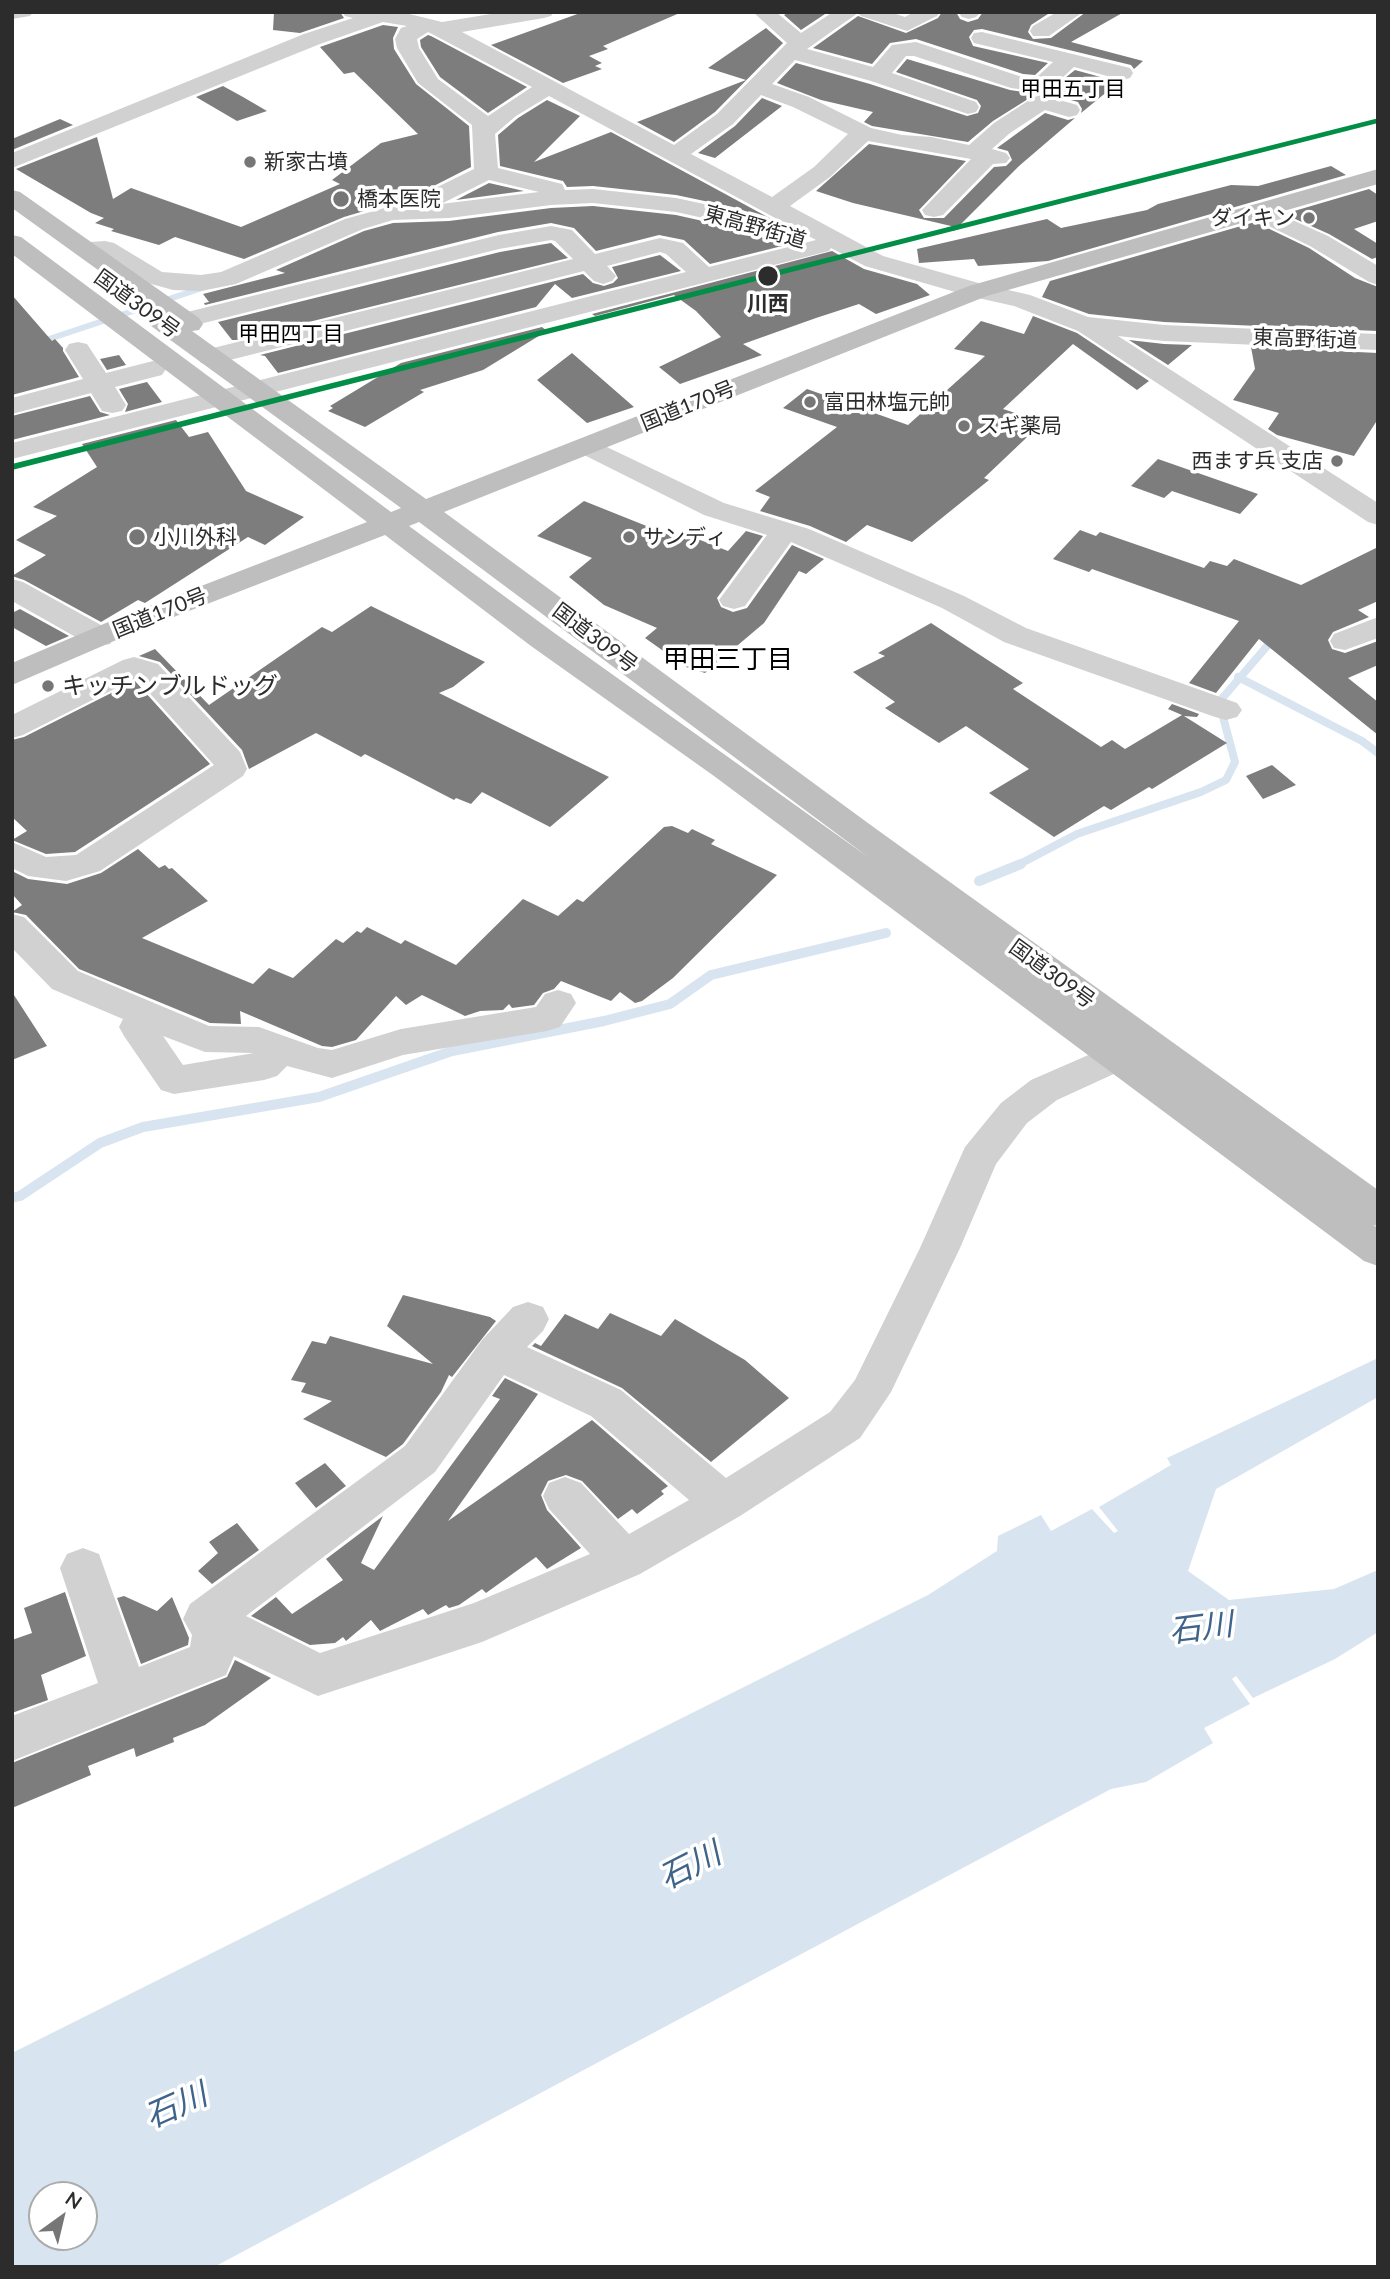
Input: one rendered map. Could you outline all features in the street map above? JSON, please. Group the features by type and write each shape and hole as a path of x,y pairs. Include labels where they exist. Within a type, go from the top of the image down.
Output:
{"highway":[{"name":"国道170号","path":"12,675 99,637 421,509 588,446 978,291 1378,176"},
{"path":"12,197 196,328 210,357"},
{"name":"国道309号","path":"12,215 421,509 1378,1211"},
{"name":"国道309号","path":"12,242 210,401 276,441 1378,1250"},
{"path":"12,261 153,369 210,401"}],"street":[{"path":"12,13 23,12"},
{"path":"352,12 434,27 773,207 831,245"},
{"path":"486,172 483,122 429,83 414,60 406,39 409,33 434,27 544,12"},
{"path":"763,12 796,48 813,56 942,96 968,107"},
{"path":"675,155 725,119 796,48 848,12"},
{"path":"867,12 907,24 930,12"},
{"path":"969,12 1041,31 1122,73"},
{"path":"1041,31 1073,12"},
{"path":"12,161 312,39 381,16"},
{"path":"957,61 982,37 1008,23"},
{"path":"982,37 1072,49"},
{"path":"878,75 900,50 916,49 1019,83 1069,110"},
{"path":"934,210 987,155 1002,128 1041,93 1072,49"},
{"path":"756,86 801,102 863,133 987,155"},
{"path":"483,133 508,111 549,87"},
{"path":"773,207 822,172 863,133"},
{"path":"392,213 433,200 486,172 593,197"},
{"name":"東高野街道","path":"84,248 105,248 138,270 173,282 217,281 373,246 392,213 449,211 551,198 593,197 676,205 732,217 978,291 1021,300 1083,324 1164,333 1378,342"},
{"path":"1257,211 1319,241 1378,277"},
{"path":"184,320 373,246 499,242 551,233 563,235 622,295"},
{"path":"210,357 660,245 674,248 703,275"},
{"path":"12,451 124,425 622,295 831,245"},
{"path":"373,246 450,339"},
{"path":"1083,324 1378,516"},
{"path":"78,350 124,425"},
{"path":"12,406 153,369"},
{"path":"588,446 605,457 714,509 785,531 953,602 1015,635 1226,710"},
{"path":"734,600 785,531"},
{"path":"12,588 99,637"},
{"path":"1345,640 1378,626"},
{"path":"12,728 134,667 147,671 228,759 231,769 88,863 66,869 40,868 12,853"},
{"path":"12,926 65,980 205,1039 258,1040 313,1061 332,1064 401,1042 547,1018 558,1003"},
{"path":"146,1014 137,1027 174,1080 264,1066 281,1049"},
{"path":"528,1319 496,1352 420,1459 206,1619 318,1675 482,1621 624,1560 724,1503 845,1425 870,1392 940,1248 979,1157 1014,1113 1044,1090 1124,1063"},
{"path":"496,1352 606,1403 724,1503"},
{"path":"565,1496 624,1560"},
{"path":"83,1568 124,1692"},
{"path":"12,1739 124,1692 210,1660 217,1625"}],"water":[{"name":"石川","path":"1378,1358 1378,1397 1216,1489 1188,1571 1229,1600 1334,1589 1378,1570 1378,1632 1335,1659 1253,1698 1236,1676 1232,1679 1250,1704 1204,1728 1213,1743 1146,1782 1111,1789 214,2267 12,2267 12,2053 928,1595 997,1551 998,1536 1041,1515 1051,1531 1092,1509 1114,1533 1118,1531 1099,1507 1171,1465 1167,1458"}],"building":[{"path":"274,12 340,12 344,18 300,33 273,30"},
{"path":"583,12 682,12 603,46 608,49 589,56 602,63 595,66 602,69 563,83 491,45"},
{"path":"789,12 828,12 801,30 784,15"},
{"path":"942,12 956,12 960,19 968,22 978,19 983,12 1051,12 1031,25 1028,32 1033,39 1051,38 1086,12 1124,12 1071,42 1143,61 1134,69 1131,65 982,29 974,30 969,37 973,46 1048,63 1035,75 1023,74 916,39 890,43 872,64 813,48 858,16 906,33 938,18"},
{"path":"383,25 398,27 393,38 394,49 416,84 469,126 471,167 414,196 411,202 391,203 344,217 244,259 175,237 159,245 111,231 114,229 95,223 104,218 16,169 97,137 113,199 131,188 241,227 340,184 332,180 381,143 418,134 354,72 344,74 320,47"},
{"path":"766,28 783,43 715,112 674,142 637,122 746,80 708,68"},
{"path":"428,35 527,87 488,113 440,77 421,47 420,40"},
{"path":"907,59 1010,90 1036,94 993,121 968,142 872,126 864,122 873,112 821,100 777,83 796,63 967,116 978,113 981,106 977,100 896,72"},
{"path":"1075,70 1119,82 1081,113 1078,102 1046,93"},
{"path":"223,86 267,111 237,121 196,97"},
{"path":"762,98 782,106 715,158 698,153 735,126"},
{"path":"547,100 580,116 534,162 611,132 775,221 733,207 676,195 593,186 567,187 563,181 500,166 498,135 518,118"},
{"path":"1045,113 1068,120 1075,118 1019,166 954,231 951,226 853,203 816,191 869,144 966,161 919,210 924,218 944,218 994,167 1006,166 1012,160 1008,151 997,148"},
{"path":"60,119 73,125 12,150 12,139"},
{"path":"1331,166 1346,175 1048,261 978,266 974,259 919,263 917,249 1047,219 1061,228 1147,210 1158,204 1231,185 1258,186"},
{"path":"489,183 524,191 456,200"},
{"path":"1369,189 1378,195 1378,221 1354,229 1378,244 1378,257 1372,259 1329,234 1284,214"},
{"path":"593,206 676,215 725,226 786,245 710,264 684,240 659,235 596,251 574,228 551,223 498,232 205,305 204,303 209,302 203,294 285,273 276,270 364,231 393,223 449,221 551,208"},
{"path":"1255,222 1309,248 1355,278 1378,287 1378,331 1164,322 1089,314 1042,297 1050,281"},
{"path":"551,243 568,258 236,340 232,340 218,322 500,252"},
{"path":"832,251 864,269 917,284 930,295 876,314 859,304 816,318 743,344 762,355 680,384 659,367 721,337 696,311 674,295 595,316 592,314"},
{"path":"660,255 681,271 572,298 555,284 536,307 278,373 265,356 260,355 583,274 593,283 604,286 618,278 612,267"},
{"path":"12,295 52,341 55,339 63,348 79,377 12,395"},
{"path":"1033,316 1077,333 1149,381 1137,390 1073,344 1003,409 1043,422 984,478 989,480 912,542 867,525 846,542 810,526 760,511 770,497 755,491 837,427 783,408 807,389 908,425 985,356 954,349 981,321 1024,334"},
{"path":"542,327 547,331 483,370 420,390 424,392 365,427 328,411 333,408 330,406 401,363"},
{"path":"1129,340 1164,344 1192,345 1168,365"},
{"path":"1251,347 1378,353 1378,419 1354,456 1277,435 1268,429 1279,413 1233,400 1255,369"},
{"path":"572,353 634,407 587,423 537,380"},
{"path":"119,355 126,365 107,370 100,359"},
{"path":"147,382 162,402 125,412 128,404 119,389"},
{"path":"90,396 100,412 110,415 12,440 12,416"},
{"path":"176,420 189,437 208,432 246,491 304,517 265,545 248,537 145,603 138,600 101,622 12,576 46,555 16,540 57,516 33,507 97,467 82,444"},
{"path":"1158,459 1258,494 1240,514 1172,491 1164,498 1131,486"},
{"path":"584,501 674,537 680,532 728,551 746,531 763,536 717,598 721,607 733,612 747,608 792,545 824,559 806,574 799,571 764,623 705,673 686,667 645,638 657,628 604,605 569,577 592,558 537,536"},
{"path":"1080,530 1096,536 1100,532 1204,568 1210,561 1227,566 1234,559 1301,585 1378,547 1378,601 1358,610 1369,617 1333,632 1328,640 1332,649 1345,653 1378,641 1378,665 1348,678 1378,702 1378,735 1259,639 1216,693 1189,683 1239,621 1092,569 1089,572 1053,559"},
{"path":"371,606 485,662 453,687 439,693 609,777 550,827 482,792 471,804 456,798 454,800 365,754 361,757 316,733 249,769 242,750 160,662 139,656 155,649 209,705 322,627 332,632"},
{"path":"20,609 69,636 46,646 12,627 12,613"},
{"path":"931,623 1023,683 1013,689 1101,747 1112,740 1125,749 1182,715 1168,709 1172,704 1199,714 1197,717 1184,716 1227,743 1152,789 1149,787 1111,810 1104,806 1054,837 989,793 1029,769 966,726 939,743 885,708 895,702 853,672 885,656 878,653"},
{"path":"135,681 210,764 75,852 46,854 12,840 27,831 12,817 12,740 24,737"},
{"path":"1272,765 1296,785 1263,799 1246,776"},
{"path":"672,826 688,833 692,829 715,840 711,844 777,875 673,978 642,1001 635,1003 620,992 611,1001 561,981 554,989 543,993 534,1005 512,1008 509,1004 503,1010 480,1011 465,1016 422,995 406,1005 396,996 356,1040 332,1047 322,1046 240,1011 241,1024 210,1023 79,969 26,915 12,912 22,905 12,894 12,871 28,879 67,884 101,873 138,849 159,868 165,865 169,869 172,868 208,901 142,938 253,984 269,968 293,978 336,939 343,943 357,931 361,933 367,927 401,944 405,940 456,965 523,899 558,916 577,899 583,902 664,827"},
{"path":"12,992 47,1046 12,1060"},
{"path":"403,1295 490,1317 496,1321 452,1377 449,1375 441,1392 403,1444 386,1457 303,1419 332,1401 301,1392 306,1383 291,1380 312,1341 326,1344 330,1336 433,1364 387,1326"},
{"path":"610,1313 661,1336 675,1319 745,1360 789,1398 711,1462 622,1388 532,1346 535,1343 541,1346 565,1314 598,1329"},
{"path":"505,1378 538,1394 448,1521 592,1420 668,1486 661,1491 664,1494 637,1514 632,1509 618,1519 582,1481 566,1475 548,1481 541,1495 547,1510 581,1548 547,1569 536,1557 486,1593 482,1589 459,1605 449,1608 446,1605 428,1615 423,1609 380,1631 371,1620 346,1641 343,1637 335,1643 310,1645 251,1616 276,1597 292,1614 343,1580 326,1559 383,1516 361,1563 374,1570 500,1399 492,1396"},
{"path":"325,1463 346,1486 316,1508 295,1483"},
{"path":"237,1523 259,1550 212,1584 198,1571 218,1553 209,1542"},
{"path":"65,1592 86,1656 41,1675 48,1700 12,1713 12,1640 32,1633 24,1608"},
{"path":"124,1596 157,1611 172,1597 189,1638 188,1645 141,1664 117,1598"},
{"path":"235,1660 271,1678 205,1725 173,1738 174,1742 136,1757 134,1748 88,1766 91,1775 12,1808 12,1763 227,1677"}],"waterway":[{"path":"40,342 205,287"},
{"path":"1240,678 1274,638"},
{"path":"1016,866 1077,834 1201,792 1226,780 1235,762 1219,702 1240,678"},
{"path":"1240,678 1362,741 1378,753"},
{"path":"979,881 1021,864"},
{"path":"12,1198 20,1196 100,1143 143,1127 319,1097 452,1051 604,1021 670,1004 711,975 886,933"}],"transit line":[{"path":"12,467 1378,121"}],"place":[{"name":"新家古墳","path":"250,162"},
{"name":"橋本医院","path":"341,199"},
{"name":"ダイキン","path":"1309,218"},
{"name":"川西","path":"768,276"},
{"name":"富田林塩元帥","path":"810,402"},
{"name":"スギ薬局","path":"964,426"},
{"name":"西ます兵 支店","path":"1337,461"},
{"name":"小川外科","path":"137,537"},
{"name":"サンディ","path":"629,537"},
{"name":"キッチンブルドッグ","path":"48,686"}],"district":[{"name":"甲田五丁目","path":"1073,89"},
{"name":"甲田四丁目","path":"291,334"},
{"name":"甲田三丁目","path":"728,660"}]}
